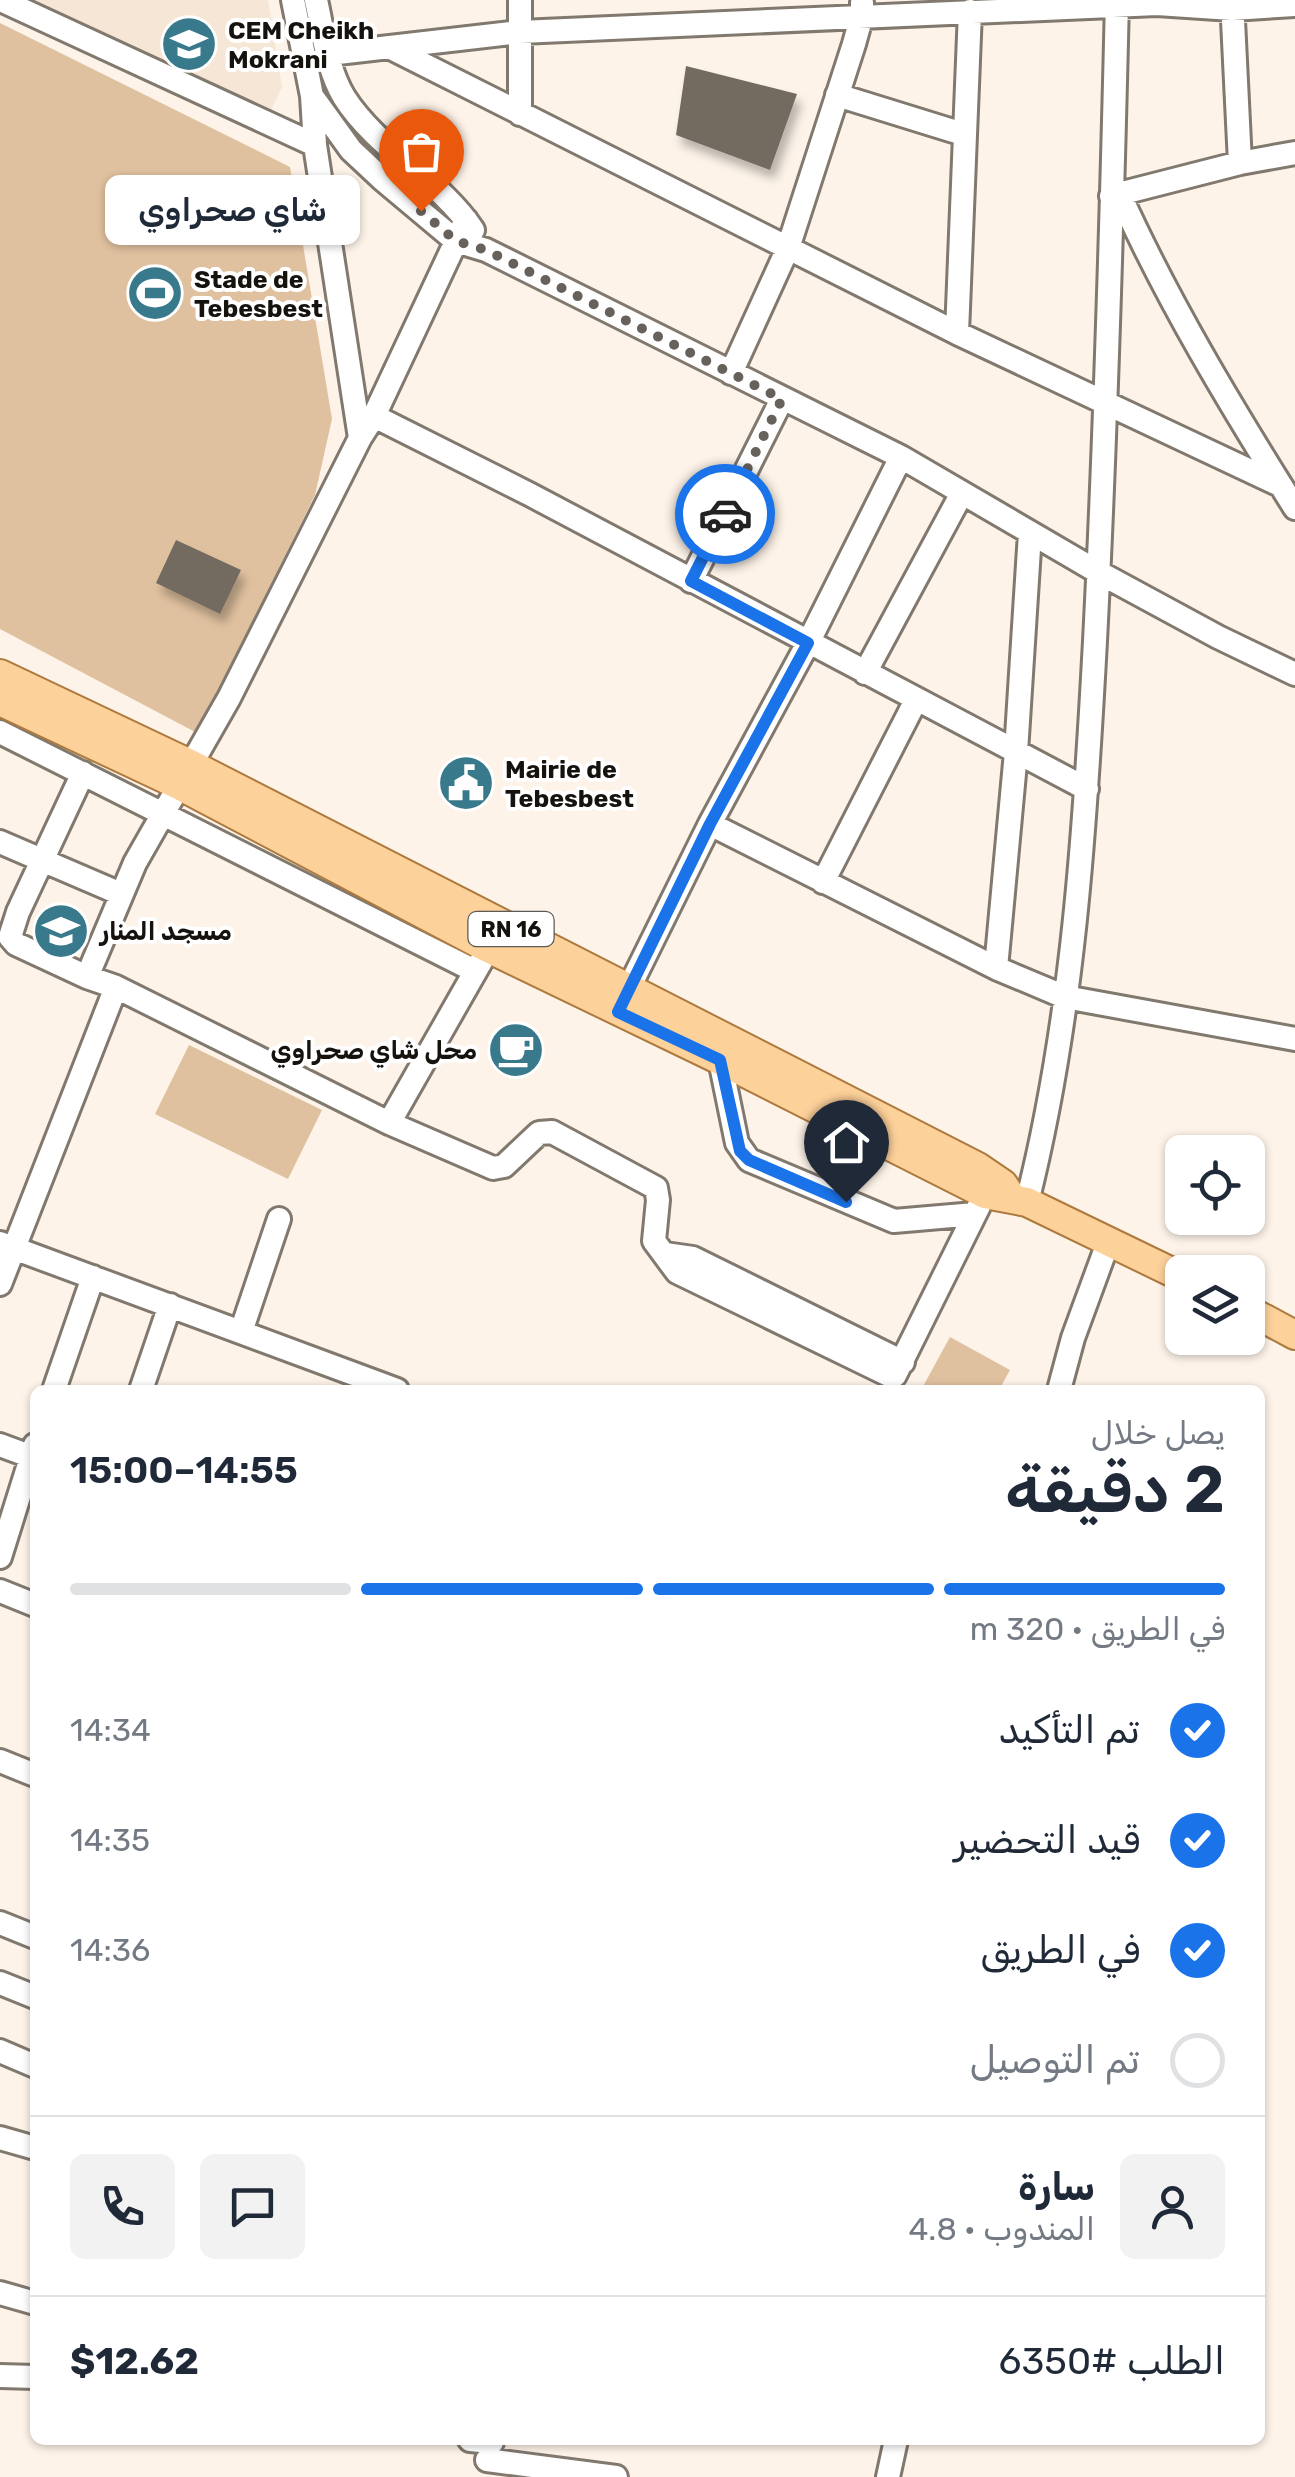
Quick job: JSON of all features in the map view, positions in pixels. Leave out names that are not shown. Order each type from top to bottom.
[{"type":"main road","name":"RN 16","points":[[0,674],[305,837],[488,948],[623,1000],[998,1197]]},
{"type":"main road","name":"RN 16","points":[[0,701],[185,775]]},
{"type":"main road","name":"RN 16","points":[[623,1000],[720,1060],[998,1197],[1109,1240],[1165,1268]]},
{"type":"main road","points":[[1265,1319],[1295,1335]]},
{"type":"street","points":[[1,0],[315,146]]},
{"type":"street","points":[[293,0],[312,96],[315,146],[360,438]]},
{"type":"street","points":[[316,0],[338,85],[359,117],[461,230]]},
{"type":"street","points":[[520,0],[520,114]]},
{"type":"street","points":[[329,54],[520,32],[862,8],[970,11],[1117,3],[1295,5]]},
{"type":"street","points":[[82,773],[40,861],[9,908],[12,942],[116,988],[388,1123],[493,1168],[504,1166],[539,1133],[552,1132],[656,1188],[654,1241],[665,1254],[693,1258],[894,1377],[998,1197],[1041,1141],[1066,998],[1087,790],[1115,194],[1117,3]]},
{"type":"street","points":[[1232,4],[1240,163]]},
{"type":"street","points":[[731,373],[788,248],[862,8]]},
{"type":"street","points":[[956,333],[970,11]]},
{"type":"street","points":[[389,47],[956,333],[1280,485]]},
{"type":"street","points":[[838,95],[963,134]]},
{"type":"street","points":[[312,96],[351,150],[486,250],[901,457],[1098,572],[1295,674]]},
{"type":"street","points":[[1115,194],[1295,153]]},
{"type":"street","points":[[1115,194],[1190,333],[1295,508]]},
{"type":"street","points":[[86,977],[162,812],[374,416],[461,230]]},
{"type":"street","points":[[691,581],[782,399]]},
{"type":"street","points":[[374,416],[1087,790]]},
{"type":"street","points":[[623,1000],[901,457]]},
{"type":"street","points":[[865,673],[962,493]]},
{"type":"street","points":[[996,968],[1016,752],[1030,534]]},
{"type":"street","points":[[824,882],[916,700]]},
{"type":"street","points":[[0,732],[162,812],[488,948],[388,1123]]},
{"type":"street","points":[[710,824],[996,968],[1066,998],[1295,1039]]},
{"type":"street","points":[[0,842],[121,894]]},
{"type":"street","points":[[0,1284],[6,1245],[116,988]]},
{"type":"street","points":[[720,1060],[737,1143],[749,1160],[894,1222],[998,1197]]},
{"type":"street","points":[[241,1332],[279,1219]]},
{"type":"street","points":[[1060,1385],[1109,1240]]},
{"type":"street","points":[[6,1245],[241,1332],[363,1384]]},
{"type":"street","points":[[56,1385],[94,1276]]},
{"type":"street","points":[[143,1385],[170,1305]]},
{"type":"street","points":[[0,1445],[30,1452]]},
{"type":"street","points":[[0,1557],[30,1465]]},
{"type":"street","points":[[0,1591],[30,1603]]},
{"type":"street","points":[[0,1761],[30,1772]]},
{"type":"street","points":[[0,1923],[30,1935]]},
{"type":"street","points":[[0,1984],[30,1995]]},
{"type":"street","points":[[0,2051],[30,2064]]},
{"type":"street","points":[[0,2138],[30,2147]]},
{"type":"street","points":[[0,2293],[30,2302]]},
{"type":"street","points":[[0,2376],[30,2378]]},
{"type":"street","points":[[888,2477],[895,2445]]},
{"type":"street","points":[[485,2452],[616,2477]]},
{"type":"shaded area","name":"CEM Cheikh Mokrani","points":[[13,0],[268,0],[282,87],[269,114]]},
{"type":"shaded area","name":"Stade de Tebesbest","points":[[0,23],[290,167],[332,419],[315,495],[197,733],[0,629]]},
{"type":"shaded area","points":[[189,1045],[322,1110],[288,1179],[155,1114]]},
{"type":"shaded area","points":[[950,1337],[1010,1370],[1002,1385],[924,1385]]},
{"type":"building","points":[[686,66],[797,94],[770,170],[676,135]]},
{"type":"building","points":[[176,540],[241,570],[220,614],[156,583]]},
{"type":"way so far","points":[[421,211],[456,241],[486,250],[782,399],[725,514]]},
{"type":"place","name":"CEM Cheikh Mokrani","points":[[189,44]]},
{"type":"place","name":"شاي صحراوي","points":[[421,211]]},
{"type":"place","name":"Stade de Tebesbest","points":[[155,293]]},
{"type":"place","name":"Mairie de Tebesbest","points":[[466,783]]},
{"type":"place","name":"مسجد المنار","points":[[61,931]]},
{"type":"place","name":"محل شاي صحراوي","points":[[516,1050]]},
{"type":"route","points":[[725,514],[691,581],[808,643],[710,824],[618,1012],[720,1060],[737,1143],[749,1160],[846,1202]]}]
